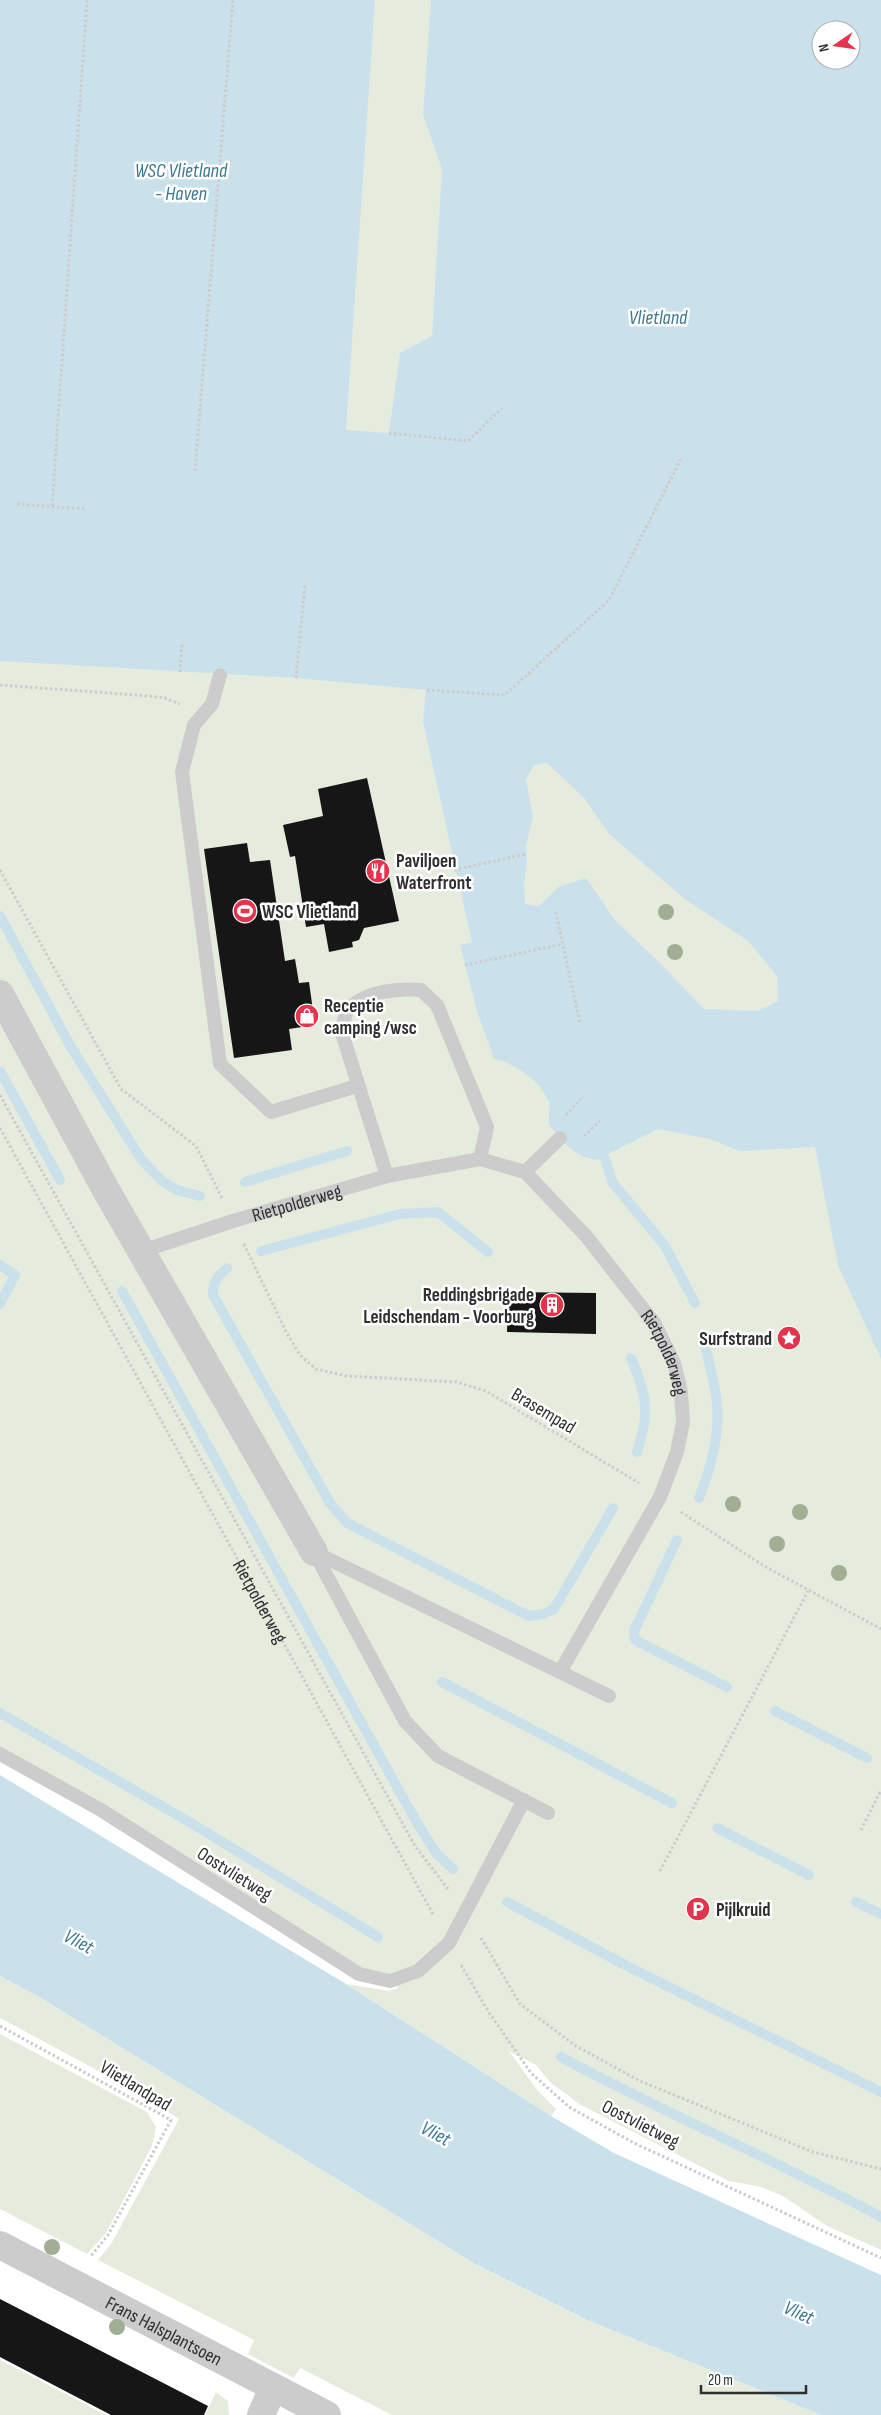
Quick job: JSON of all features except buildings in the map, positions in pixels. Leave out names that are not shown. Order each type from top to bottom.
[{"type":"street","points":[[0,994],[142,1252],[314,1552]]},
{"type":"street","name":"Frans Halsplantsoen","points":[[0,2245],[327,2415]]},
{"type":"street","points":[[261,2415],[273,2388]]},
{"type":"lane","points":[[220,675],[212,704],[194,725],[182,772],[220,1064],[271,1112],[358,1086]]},
{"type":"lane","points":[[387,1176],[342,1033],[346,1012],[361,1000],[400,988],[421,990],[436,1005],[487,1127],[480,1159]]},
{"type":"lane","points":[[525,1172],[560,1138]]},
{"type":"lane","name":"Rietpolderweg","points":[[142,1252],[233,1221],[387,1176],[480,1159],[525,1172],[586,1236],[655,1324],[674,1363],[681,1392],[683,1422],[677,1452],[660,1497],[560,1672]]},
{"type":"lane","points":[[314,1552],[609,1696]]},
{"type":"lane","points":[[314,1552],[405,1721],[438,1756],[548,1813]]},
{"type":"lane","name":"Oostvlietweg","points":[[0,1754],[101,1810],[359,1974],[390,1981],[418,1971],[449,1943],[524,1800]]},
{"type":"path","points":[[52,506],[87,0]]},
{"type":"path","points":[[195,471],[233,0]]},
{"type":"path","points":[[389,433],[468,441],[502,408]]},
{"type":"path","points":[[427,690],[504,695],[609,600],[681,459]]},
{"type":"path","points":[[17,504],[86,509]]},
{"type":"path","points":[[296,678],[305,584]]},
{"type":"path","points":[[180,672],[182,643]]},
{"type":"path","points":[[0,686],[165,698],[180,703],[194,725]]},
{"type":"path","points":[[454,870],[526,854]]},
{"type":"path","name":"Brasempad","points":[[0,870],[121,1089],[196,1146],[286,1332],[300,1355],[316,1369],[347,1376],[456,1382],[486,1391],[660,1497],[714,1534],[808,1591],[881,1629]]},
{"type":"path","points":[[556,912],[580,1024]]},
{"type":"path","points":[[465,965],[563,944]]},
{"type":"path","name":"Rietpolderweg","points":[[0,1128],[449,1943]]},
{"type":"path","points":[[660,1870],[808,1591]]},
{"type":"path","points":[[861,1830],[881,1790]]},
{"type":"path","name":"Oostvlietweg","points":[[449,1943],[488,2011],[532,2073],[568,2107],[634,2143],[881,2258]]},
{"type":"path","name":"Vlietlandpad","points":[[0,2026],[171,2120],[108,2235],[90,2257],[76,2285]]},
{"type":"green space","name":"Vlietland","points":[[0,0],[881,0],[881,2250],[827,2226],[783,2196],[761,2187],[729,2181],[579,2104],[550,2082],[536,2065],[509,2051],[538,2091],[556,2109],[551,2116],[346,1984],[390,1991],[398,1988],[385,1973],[369,1973],[0,1748]]},
{"type":"green space","points":[[0,1976],[39,1997],[477,2265],[587,2320],[821,2415],[392,2415],[300,2368],[294,2378],[248,2354],[254,2340],[98,2260],[111,2244],[179,2119],[134,2090],[0,2018]]},
{"type":"green space","points":[[0,2034],[147,2112],[156,2127],[152,2146],[106,2233],[87,2254],[0,2209]]},
{"type":"green space","points":[[0,2360],[106,2415],[0,2415]]},
{"type":"green space","points":[[216,2392],[228,2401],[229,2415],[205,2415]]},
{"type":"water","name":"Vlietland","points":[[0,0],[375,0],[346,430],[389,433],[400,353],[432,336],[442,169],[423,115],[431,0],[881,0],[881,1359],[838,1265],[815,1147],[740,1151],[710,1139],[658,1129],[608,1154],[605,1159],[597,1160],[577,1153],[561,1139],[549,1124],[549,1103],[539,1086],[518,1068],[494,1059],[477,1011],[460,945],[472,942],[423,722],[426,690],[296,678],[0,661]],"holes":[[[547,763],[585,799],[609,834],[686,900],[748,941],[777,976],[778,1001],[757,1011],[704,1009],[615,920],[586,878],[558,887],[539,906],[525,904],[526,846],[533,817],[526,780],[534,765]]]},
{"type":"water","name":"Vliet","points":[[0,1775],[346,1984],[551,2116],[614,2153],[881,2275],[881,2415],[821,2415],[587,2320],[477,2265],[39,1997],[0,1976]]},
{"type":"waterway","points":[[0,916],[71,1047],[141,1159],[162,1181],[177,1190],[200,1196]]},
{"type":"waterway","points":[[0,1071],[60,1180]]},
{"type":"waterway","points":[[245,1182],[347,1151]]},
{"type":"waterway","points":[[605,1159],[613,1183],[665,1246],[695,1303]]},
{"type":"waterway","points":[[261,1251],[400,1214],[438,1212],[488,1252]]},
{"type":"waterway","points":[[0,1265],[15,1275],[0,1304]]},
{"type":"waterway","points":[[227,1268],[216,1280],[213,1295],[330,1503],[347,1523],[529,1616],[543,1614],[554,1609],[613,1508]]},
{"type":"waterway","points":[[122,1291],[416,1821],[436,1853],[453,1869]]},
{"type":"waterway","points":[[699,1498],[714,1452],[718,1416],[715,1388],[704,1342]]},
{"type":"waterway","points":[[631,1358],[641,1383],[645,1405],[644,1427],[637,1452]]},
{"type":"waterway","points":[[677,1540],[634,1631],[635,1640],[727,1687]]},
{"type":"waterway","points":[[442,1682],[672,1803]]},
{"type":"waterway","points":[[775,1711],[867,1758]]},
{"type":"waterway","points":[[0,1713],[186,1820],[378,1937]]},
{"type":"waterway","points":[[717,1828],[809,1875]]},
{"type":"waterway","points":[[507,1902],[629,1967],[881,2092]]},
{"type":"waterway","points":[[856,1902],[881,1914]]},
{"type":"waterway","points":[[561,2057],[881,2217]]},
{"type":"place","name":"Paviljoen Waterfront","points":[[378,871]]},
{"type":"place","name":"WSC Vlietland","points":[[245,911]]},
{"type":"place","name":"Receptie camping /wsc","points":[[307,1016]]},
{"type":"place","name":"Reddingsbrigade Leidschendam - Voorburg","points":[[552,1305]]},
{"type":"place","name":"Surfstrand","points":[[789,1338]]},
{"type":"place","name":"Pijlkruid","points":[[698,1909]]},
{"type":"water label","name":"WSC Vlietland - Haven","points":[[181,182]]}]
